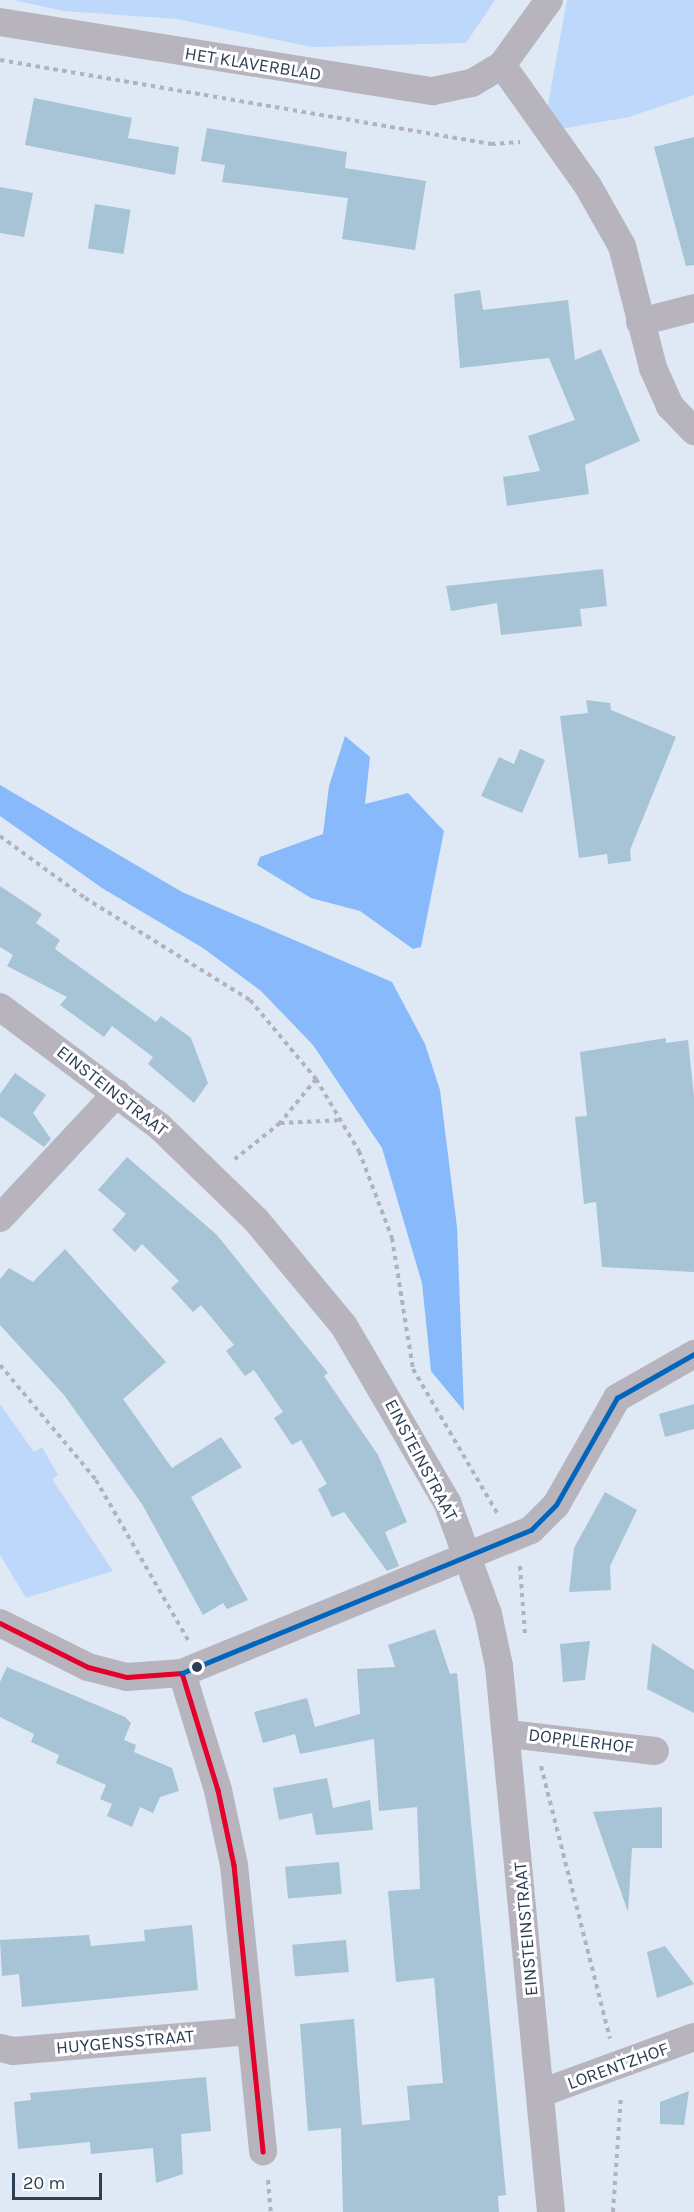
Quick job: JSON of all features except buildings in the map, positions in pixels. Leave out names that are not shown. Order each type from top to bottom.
[{"type":"street","name":"HET KLAVERBLAD","points":[[0,22],[399,89],[433,91],[472,83],[502,65],[549,0]]},
{"type":"street","points":[[502,65],[546,127],[622,246],[640,322],[670,406],[694,431]]},
{"type":"street","points":[[640,322],[694,308]]},
{"type":"street","name":"EINSTEINSTRAAT","points":[[0,1007],[117,1093],[214,1176],[344,1326],[417,1444],[467,1554],[488,1614],[521,1734],[541,2093],[551,2212]]},
{"type":"street","points":[[0,1218],[117,1093]]},
{"type":"street","points":[[0,1623],[88,1667],[127,1677],[182,1673],[467,1554],[512,1538],[549,1515],[617,1398],[694,1354]]},
{"type":"street","points":[[182,1673],[218,1790],[234,1865],[263,2152]]},
{"type":"street","name":"DOPPLERHOF","points":[[521,1734],[655,1751]]},
{"type":"street","name":"HUYGENSSTRAAT","points":[[0,2048],[13,2051],[250,2031]]},
{"type":"street","name":"LORENTZHOF","points":[[541,2093],[618,2067],[694,2037]]},
{"type":"path","points":[[0,60],[504,145],[526,141],[546,127]]},
{"type":"path","points":[[0,836],[85,898],[250,1000],[316,1079],[343,1120],[393,1238],[413,1369],[512,1538],[519,1558],[525,1647]]},
{"type":"path","points":[[214,1176],[280,1123],[316,1079]]},
{"type":"path","points":[[280,1123],[343,1120]]},
{"type":"path","points":[[0,1365],[96,1480],[148,1562],[194,1651],[182,1673]]},
{"type":"path","points":[[521,1734],[618,2067],[622,2127],[613,2212]]},
{"type":"shaded area","points":[[13,0],[495,0],[466,43],[312,47],[177,19],[64,11]]},
{"type":"shaded area","points":[[567,0],[694,0],[694,95],[629,117],[543,132]]},
{"type":"shaded area","points":[[0,1404],[34,1452],[42,1447],[58,1475],[52,1479],[113,1571],[26,1598],[0,1555]]},
{"type":"water","points":[[345,736],[370,757],[365,804],[408,793],[444,831],[421,947],[413,949],[360,911],[311,898],[257,865],[260,857],[323,834],[329,786]]},
{"type":"water","points":[[0,785],[182,892],[392,982],[425,1044],[440,1090],[457,1227],[464,1411],[431,1371],[422,1283],[382,1148],[313,1045],[261,991],[203,948],[102,888],[0,816]]},
{"type":"transit line","points":[[182,1673],[531,1530],[556,1505],[617,1398],[694,1354]]},
{"type":"transit line","points":[[0,1623],[88,1667],[127,1677],[182,1673],[218,1790],[234,1865],[263,2152]]}]
